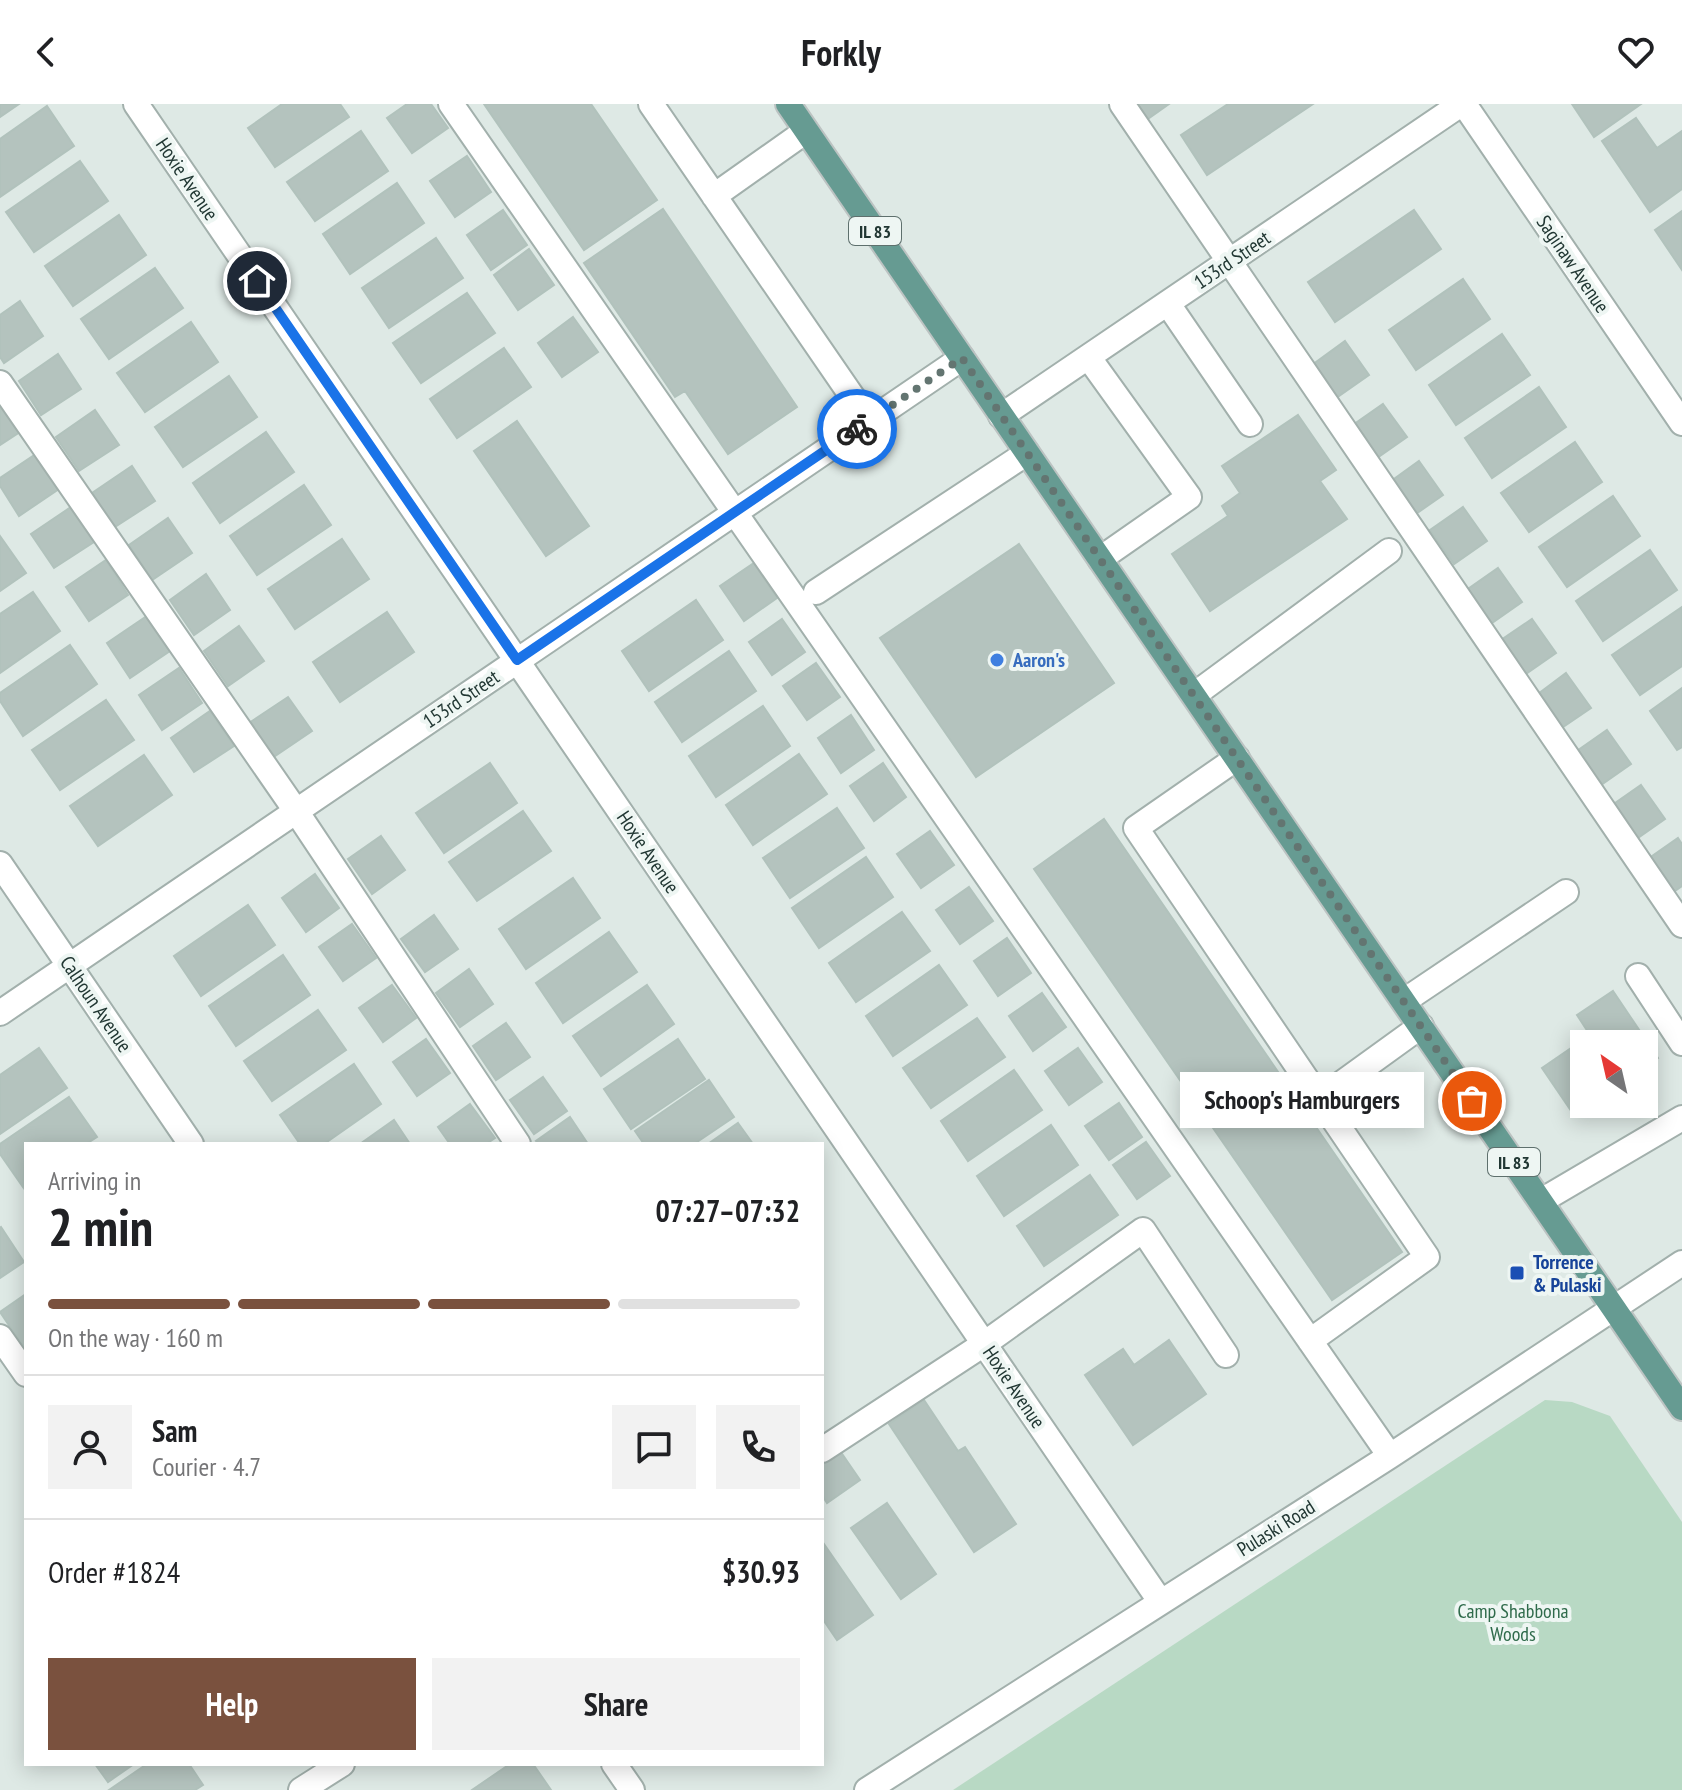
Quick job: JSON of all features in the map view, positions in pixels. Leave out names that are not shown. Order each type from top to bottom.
[{"type":"main road","name":"IL 83","points":[[788,104],[1682,1408]]},
{"type":"street","name":"Hoxie Avenue","points":[[136,104],[1160,1601]]},
{"type":"street","points":[[451,104],[1390,1456]]},
{"type":"street","points":[[651,104],[869,421]]},
{"type":"street","points":[[1122,104],[1682,925]]},
{"type":"street","name":"153rd Street","points":[[1001,416],[1463,104]]},
{"type":"street","name":"Saginaw Avenue","points":[[1463,104],[1682,423]]},
{"type":"street","points":[[714,196],[806,131]]},
{"type":"street","points":[[1168,304],[1250,424]]},
{"type":"street","name":"153rd Street","points":[[0,1013],[962,358]]},
{"type":"street","points":[[1089,358],[1189,497],[1100,559]]},
{"type":"street","points":[[0,383],[296,811],[517,1142]]},
{"type":"street","points":[[816,592],[1027,453]]},
{"type":"street","points":[[1194,695],[1389,551]]},
{"type":"street","points":[[1237,758],[1136,828],[1427,1257],[1310,1341]]},
{"type":"street","name":"Calhoun Avenue","points":[[0,864],[190,1142]]},
{"type":"street","points":[[1404,1001],[1566,892]]},
{"type":"street","points":[[1638,976],[1682,1043]]},
{"type":"street","points":[[1320,1099],[1421,1026]]},
{"type":"street","points":[[1541,1201],[1682,1118]]},
{"type":"street","points":[[824,1449],[984,1344],[1143,1230],[1226,1355]]},
{"type":"street","name":"Pulaski Road","points":[[867,1790],[1390,1456],[1682,1263]]},
{"type":"street","points":[[0,1337],[24,1371]]},
{"type":"street","points":[[302,1779],[337,1766]]},
{"type":"street","points":[[615,1766],[632,1790]]},
{"type":"green space","name":"Camp Shabbona Woods","points":[[1545,1400],[1572,1402],[1610,1416],[1682,1522],[1682,1790],[953,1790]]},
{"type":"building","points":[[0,104],[19,104],[0,117]]},
{"type":"building","points":[[282,104],[340,104],[349,117],[275,167],[248,128]]},
{"type":"building","points":[[407,104],[431,104],[448,128],[412,153],[387,118]]},
{"type":"building","points":[[484,104],[591,104],[657,200],[584,250]]},
{"type":"building","points":[[1129,104],[1169,104],[1142,123]]},
{"type":"building","points":[[1228,104],[1313,104],[1207,175],[1181,135]]},
{"type":"building","points":[[1572,104],[1641,104],[1594,137]]},
{"type":"building","points":[[47,106],[74,146],[0,197],[0,139]]},
{"type":"building","points":[[1636,118],[1657,148],[1682,131],[1682,189],[1650,212],[1602,141]]},
{"type":"building","points":[[361,131],[388,171],[315,221],[287,182]]},
{"type":"building","points":[[467,156],[491,192],[455,217],[430,181]]},
{"type":"building","points":[[80,161],[108,201],[34,252],[6,212]]},
{"type":"building","points":[[397,183],[424,223],[350,274],[323,234]]},
{"type":"building","points":[[663,209],[797,407],[728,454],[685,391],[675,397],[584,263]]},
{"type":"building","points":[[503,210],[527,245],[491,270],[467,235]]},
{"type":"building","points":[[1414,210],[1441,249],[1335,322],[1308,282]]},
{"type":"building","points":[[1682,211],[1682,270],[1655,230]]},
{"type":"building","points":[[119,215],[146,255],[73,306],[45,266]]},
{"type":"building","points":[[436,238],[463,278],[389,328],[362,288]]},
{"type":"building","points":[[529,249],[554,285],[518,310],[494,275]]},
{"type":"building","points":[[155,268],[183,308],[109,359],[81,319]]},
{"type":"building","points":[[1463,279],[1490,319],[1416,370],[1389,330]]},
{"type":"building","points":[[467,293],[495,333],[421,383],[393,343]]},
{"type":"building","points":[[20,301],[43,336],[4,363],[0,357],[0,315]]},
{"type":"building","points":[[573,317],[598,352],[562,377],[538,343]]},
{"type":"building","points":[[191,322],[218,362],[145,412],[117,373]]},
{"type":"building","points":[[1502,334],[1530,375],[1456,425],[1429,385]]},
{"type":"building","points":[[1345,341],[1369,375],[1336,398],[1312,365]]},
{"type":"building","points":[[504,348],[531,387],[457,438],[430,399]]},
{"type":"building","points":[[58,354],[81,389],[41,415],[19,381]]},
{"type":"building","points":[[229,376],[257,417],[183,467],[155,427]]},
{"type":"building","points":[[1539,387],[1566,427],[1492,478],[1465,438]]},
{"type":"building","points":[[0,402],[20,432],[0,445]]},
{"type":"building","points":[[1383,404],[1407,437],[1374,460],[1350,427]]},
{"type":"building","points":[[95,410],[119,445],[79,471],[56,437]]},
{"type":"building","points":[[1298,415],[1336,470],[1320,481],[1347,519],[1210,611],[1172,554],[1228,516],[1222,506],[1240,493],[1222,466]]},
{"type":"building","points":[[517,421],[589,526],[546,556],[474,451]]},
{"type":"building","points":[[266,432],[294,472],[220,523],[193,483]]},
{"type":"building","points":[[1575,442],[1602,482],[1529,532],[1501,493]]},
{"type":"building","points":[[36,454],[59,489],[19,516],[0,486],[0,478]]},
{"type":"building","points":[[1419,461],[1443,495],[1410,518],[1387,484]]},
{"type":"building","points":[[132,466],[155,501],[115,527],[92,493]]},
{"type":"building","points":[[304,485],[331,525],[257,575],[230,536]]},
{"type":"building","points":[[1613,496],[1640,536],[1567,587],[1539,547]]},
{"type":"building","points":[[71,507],[94,542],[54,568],[31,534]]},
{"type":"building","points":[[1463,507],[1487,541],[1454,564],[1430,530]]},
{"type":"building","points":[[168,518],[192,553],[152,580],[129,545]]},
{"type":"building","points":[[0,536],[26,573],[0,591]]},
{"type":"building","points":[[342,539],[369,579],[295,629],[268,589]]},
{"type":"building","name":"Aaron's","points":[[1019,544],[1114,683],[976,777],[880,638]]},
{"type":"building","points":[[1650,550],[1677,590],[1603,641],[1576,601]]},
{"type":"building","points":[[106,560],[128,595],[89,621],[66,587]]},
{"type":"building","points":[[754,563],[777,598],[744,621],[720,586]]},
{"type":"building","points":[[1498,568],[1522,602],[1489,625],[1465,591]]},
{"type":"building","points":[[206,574],[230,610],[194,635],[170,600]]},
{"type":"building","points":[[33,592],[60,631],[0,673],[0,614]]},
{"type":"building","points":[[696,600],[723,640],[649,691],[622,651]]},
{"type":"building","points":[[1682,607],[1682,666],[1640,695],[1612,655]]},
{"type":"building","points":[[387,612],[414,652],[340,702],[313,662]]},
{"type":"building","points":[[147,616],[170,651],[130,678],[107,643]]},
{"type":"building","points":[[782,619],[805,652],[772,675],[749,642]]},
{"type":"building","points":[[1532,619],[1556,653],[1523,676],[1498,642]]},
{"type":"building","points":[[239,626],[264,661],[228,686],[204,651]]},
{"type":"building","points":[[70,645],[97,684],[23,736],[0,701],[0,693]]},
{"type":"building","points":[[729,651],[756,691],[682,742],[655,702]]},
{"type":"building","points":[[816,663],[840,697],[807,720],[783,686]]},
{"type":"building","points":[[179,668],[202,703],[162,730],[139,695]]},
{"type":"building","points":[[1566,673],[1591,708],[1557,731],[1534,697]]},
{"type":"building","points":[[1682,688],[1682,747],[1677,750],[1650,711]]},
{"type":"building","points":[[288,697],[312,731],[272,758],[249,723]]},
{"type":"building","points":[[106,700],[134,740],[60,790],[32,750]]},
{"type":"building","points":[[763,706],[790,746],[716,797],[689,756]]},
{"type":"building","points":[[210,711],[234,746],[194,772],[171,738]]},
{"type":"building","points":[[851,715],[874,750],[841,773],[818,738]]},
{"type":"building","points":[[1607,730],[1631,764],[1598,787],[1574,753]]},
{"type":"building","points":[[799,754],[827,794],[753,845],[726,805]]},
{"type":"building","points":[[144,755],[172,795],[98,846],[70,806]]},
{"type":"building","points":[[490,763],[517,803],[444,853],[416,813]]},
{"type":"building","points":[[883,763],[906,797],[874,821],[850,786]]},
{"type":"building","points":[[1641,785],[1665,819],[1632,842],[1608,808]]},
{"type":"building","points":[[837,808],[864,848],[790,898],[763,858]]},
{"type":"building","points":[[523,811],[551,851],[477,901],[449,862]]},
{"type":"building","points":[[1104,819],[1402,1252],[1332,1300],[1034,869]]},
{"type":"building","points":[[930,831],[954,865],[921,888],[897,854]]},
{"type":"building","points":[[381,836],[405,870],[372,894],[348,859]]},
{"type":"building","points":[[1678,838],[1682,844],[1682,886],[1669,895],[1645,861]]},
{"type":"building","points":[[866,857],[893,897],[819,948],[792,908]]},
{"type":"building","points":[[315,874],[339,908],[306,932],[282,898]]},
{"type":"building","points":[[573,878],[600,918],[526,969],[499,929]]},
{"type":"building","points":[[969,887],[993,921],[960,944],[936,910]]},
{"type":"building","points":[[248,905],[275,945],[201,996],[174,956]]},
{"type":"building","points":[[902,912],[930,951],[856,1002],[829,963]]},
{"type":"building","points":[[434,915],[458,949],[425,972],[401,939]]},
{"type":"building","points":[[352,924],[376,958],[343,981],[319,947]]},
{"type":"building","points":[[609,932],[637,972],[563,1023],[536,983]]},
{"type":"building","points":[[1007,938],[1031,973],[998,996],[974,961]]},
{"type":"building","points":[[283,955],[310,995],[236,1046],[209,1006]]},
{"type":"building","points":[[939,965],[967,1005],[893,1056],[866,1016]]},
{"type":"building","points":[[469,969],[493,1004],[460,1027],[436,993]]},
{"type":"building","points":[[392,985],[416,1018],[383,1042],[359,1008]]},
{"type":"building","points":[[647,985],[674,1024],[601,1076],[573,1036]]},
{"type":"building","points":[[1613,991],[1639,1030],[1587,1030],[1577,1015]]},
{"type":"building","points":[[1042,993],[1066,1027],[1033,1051],[1009,1016]]},
{"type":"building","points":[[318,1010],[346,1050],[272,1101],[244,1061]]},
{"type":"building","points":[[977,1018],[1005,1057],[931,1108],[903,1068]]},
{"type":"building","points":[[506,1023],[530,1057],[496,1080],[473,1046]]},
{"type":"building","points":[[426,1039],[450,1073],[417,1096],[393,1062]]},
{"type":"building","points":[[678,1039],[705,1079],[631,1129],[604,1089]]},
{"type":"building","points":[[39,1048],[67,1088],[0,1134],[0,1075]]},
{"type":"building","points":[[1078,1048],[1102,1082],[1069,1105],[1045,1071]]},
{"type":"building","points":[[1570,1049],[1570,1109],[1542,1068]]},
{"type":"building","points":[[354,1064],[381,1104],[327,1142],[299,1142],[280,1115]]},
{"type":"building","points":[[1014,1070],[1042,1110],[968,1161],[941,1121]]},
{"type":"building","points":[[543,1077],[567,1111],[534,1134],[510,1100]]},
{"type":"building","points":[[709,1080],[734,1117],[697,1142],[643,1142],[635,1131]]},
{"type":"building","points":[[69,1097],[97,1137],[89,1142],[24,1142],[23,1187],[0,1154],[0,1144]]},
{"type":"building","points":[[1119,1103],[1142,1137],[1109,1160],[1085,1126]]},
{"type":"building","points":[[470,1104],[495,1138],[489,1142],[449,1142],[438,1127]]},
{"type":"building","points":[[570,1117],[587,1142],[537,1142]]},
{"type":"building","points":[[394,1120],[409,1142],[363,1142]]},
{"type":"building","points":[[738,1123],[752,1142],[711,1142]]},
{"type":"building","points":[[1051,1125],[1078,1165],[1004,1216],[977,1176]]},
{"type":"building","points":[[1146,1142],[1170,1176],[1137,1199],[1113,1165]]},
{"type":"building","points":[[1090,1175],[1118,1215],[1044,1266],[1017,1226]]},
{"type":"building","points":[[0,1228],[24,1262],[0,1278]]},
{"type":"building","points":[[24,1295],[24,1345],[23,1346],[0,1312]]},
{"type":"building","points":[[1169,1340],[1206,1394],[1133,1445],[1085,1375],[1123,1349],[1134,1365]]},
{"type":"building","points":[[924,1400],[958,1451],[965,1447],[1016,1524],[974,1552],[889,1424]]},
{"type":"building","points":[[836,1445],[860,1480],[827,1503],[824,1498],[824,1454]]},
{"type":"building","points":[[887,1503],[936,1574],[901,1599],[851,1528]]},
{"type":"building","points":[[824,1544],[873,1615],[837,1640],[824,1621]]},
{"type":"building","points":[[96,1766],[131,1766],[108,1782]]},
{"type":"building","points":[[144,1766],[190,1766],[203,1785],[195,1790],[109,1790]]},
{"type":"building","points":[[507,1766],[534,1766],[551,1790],[472,1790]]},
{"type":"way so far","points":[[857,429],[962,358],[1472,1101]]},
{"type":"place","name":"Aaron's","points":[[997,660]]},
{"type":"place","name":"Schoop's Hamburgers","points":[[1472,1101]]},
{"type":"place","name":"Torrence & Pulaski","points":[[1517,1273]]},
{"type":"route","points":[[257,281],[517,660],[857,429]]}]
